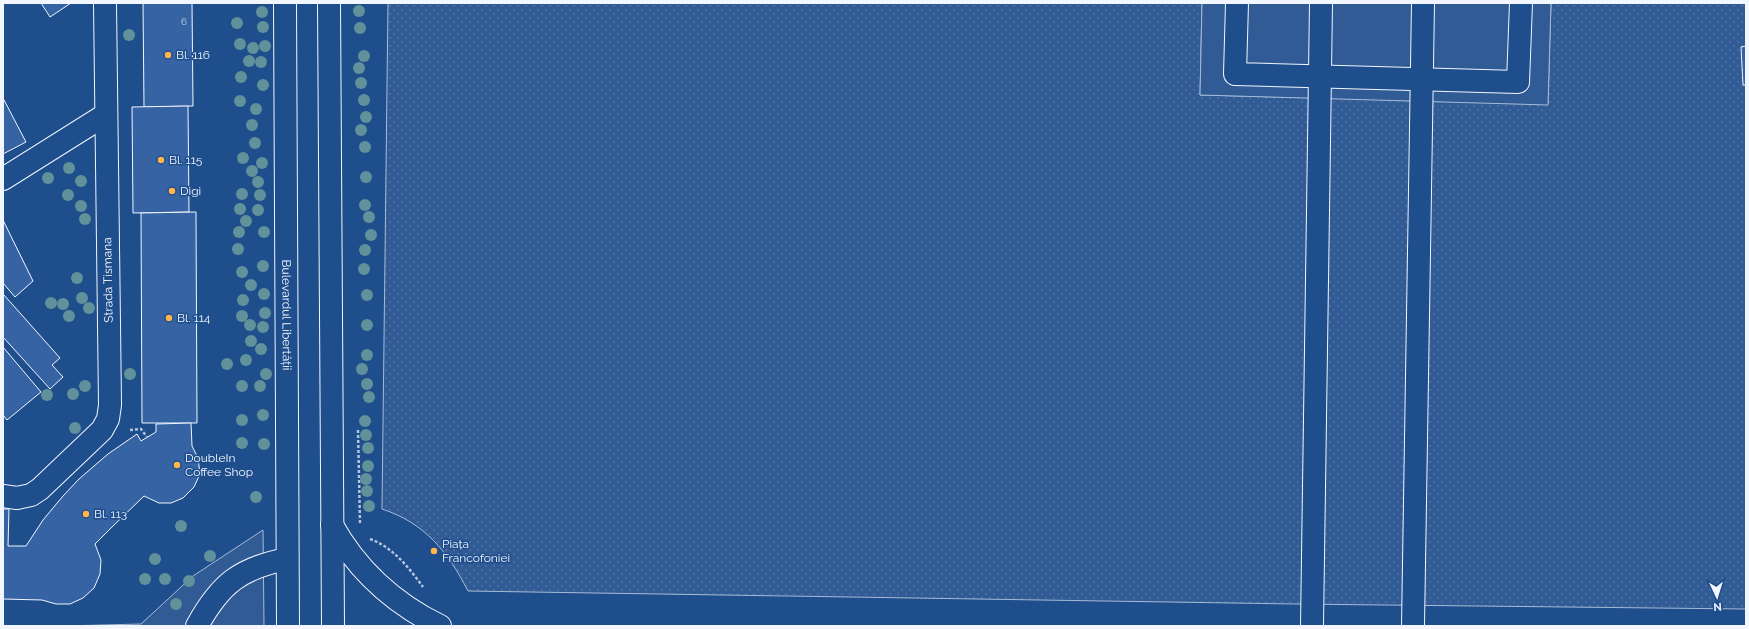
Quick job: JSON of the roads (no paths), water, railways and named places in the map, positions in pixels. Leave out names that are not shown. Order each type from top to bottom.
[{"type":"main road","name":"Strada Tismana","points":[[3,496],[9,498],[25,497],[40,489],[102,430],[108,419],[110,404],[105,115],[105,3]]},
{"type":"main road","name":"Bulevardul Libertății","points":[[285,3],[288,626]]},
{"type":"main road","points":[[329,3],[333,626]]},
{"type":"main road","points":[[1237,3],[1235,74],[1518,82],[1521,3]]},
{"type":"main road","points":[[1312,626],[1321,3]]},
{"type":"main road","points":[[1413,626],[1423,3]]},
{"type":"main road","points":[[3,180],[105,115]]},
{"type":"main road","points":[[332,525],[353,557],[381,588],[403,606],[440,626]]},
{"type":"main road","points":[[197,626],[210,603],[231,581],[246,571],[266,563],[287,559]]},
{"type":"place","name":"Bl. 116","points":[[168,55]]},
{"type":"place","name":"Bl. 115","points":[[161,160]]},
{"type":"place","name":"Digi","points":[[172,191]]},
{"type":"place","name":"Bl. 114","points":[[169,318]]},
{"type":"place","name":"DoubleIn Coffee Shop","points":[[177,465]]},
{"type":"place","name":"Bl. 113","points":[[86,514]]},
{"type":"place","name":"Piața Francofoniei","points":[[434,551]]}]
